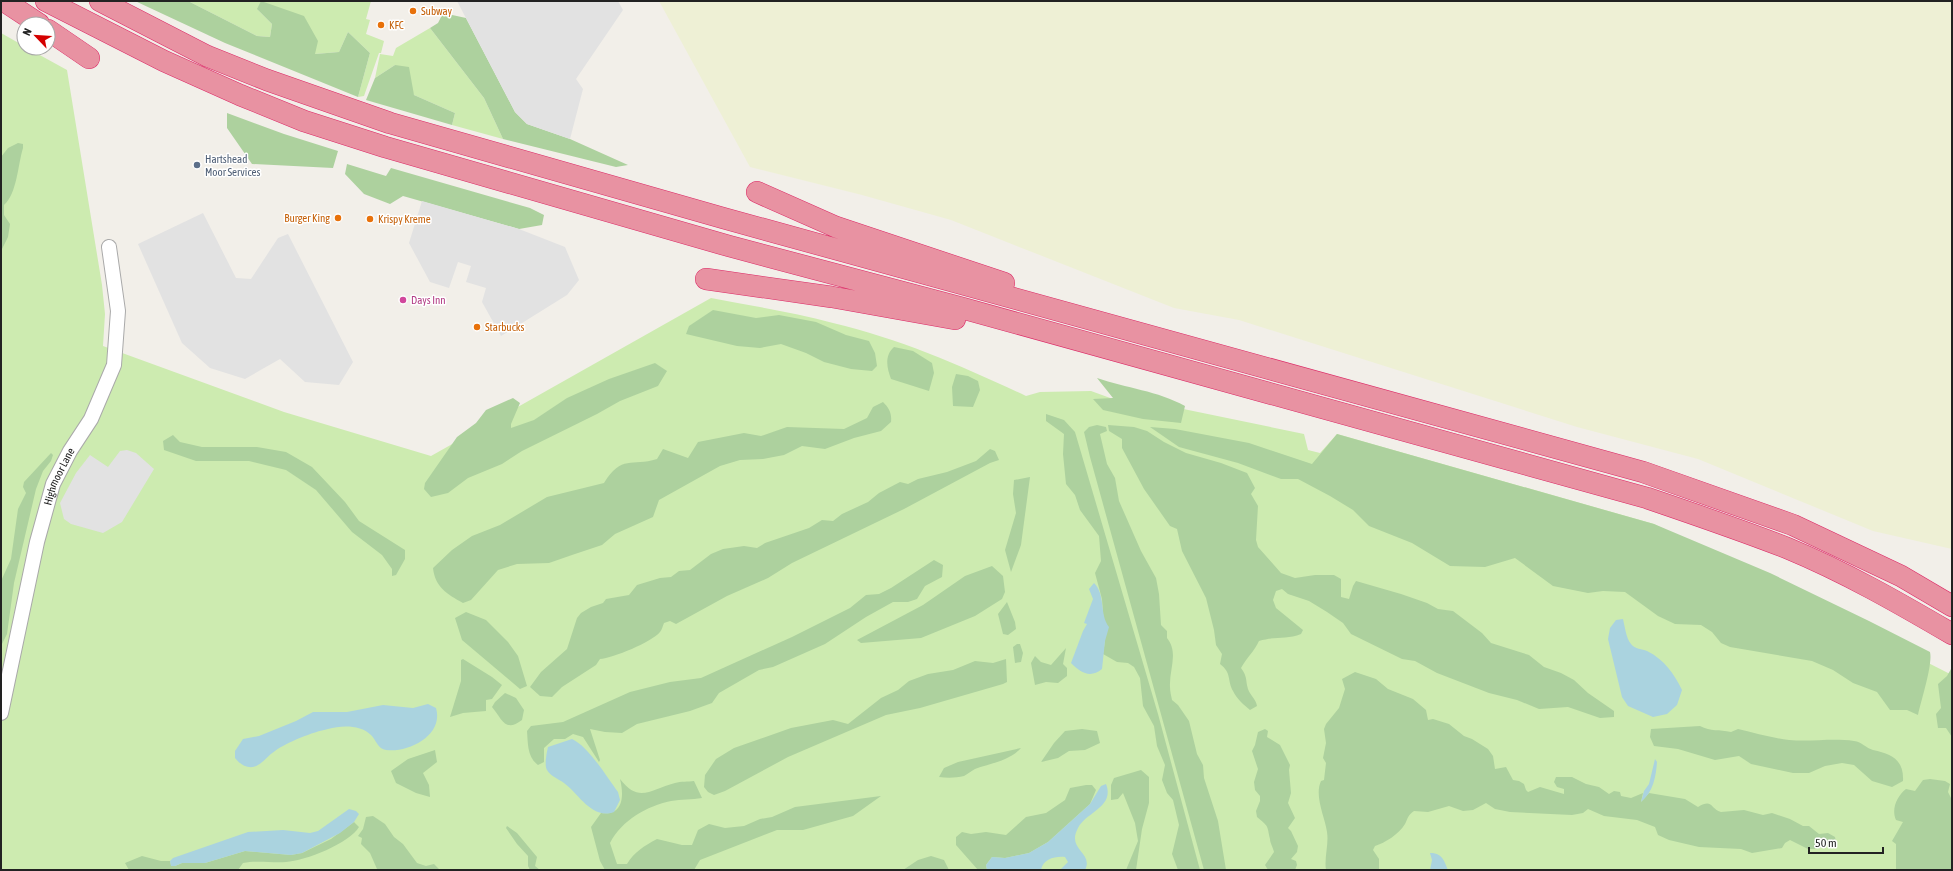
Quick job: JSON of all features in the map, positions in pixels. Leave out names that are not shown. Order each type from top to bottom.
[{"type":"highway","points":[[4,1],[27,16]]},
{"type":"highway","points":[[46,1],[164,62],[240,95],[326,128],[385,147],[729,246],[1083,342],[1647,498],[1685,510],[1788,549],[1838,572],[1903,605],[1952,634]]},
{"type":"highway","points":[[100,1],[207,56],[267,80],[390,123],[723,218],[1643,472],[1793,525],[1901,576],[1952,606]]},
{"type":"highway","points":[[56,35],[89,58]]},
{"type":"highway","points":[[757,192],[836,227],[986,276],[1101,322]]},
{"type":"highway","points":[[706,279],[832,297],[1083,342]]},
{"type":"street","name":"Highmoor Lane","points":[[1,713],[37,542],[51,490],[70,451],[91,419],[114,365],[118,311],[109,247]]},
{"type":"green space","points":[[135,1],[188,1],[257,36],[270,37],[272,24],[257,9],[261,1],[304,16],[318,41],[315,54],[339,52],[348,32],[370,53],[358,97],[225,43]]},
{"type":"green space","points":[[188,1],[371,1],[366,19],[370,20],[366,34],[384,41],[381,53],[379,53],[364,96],[358,97],[370,53],[348,32],[339,52],[315,54],[257,9],[272,24],[270,37],[257,36]]},
{"type":"green space","points":[[659,1],[1952,1],[1952,549],[1873,531],[1698,459],[1577,427],[1239,320],[1174,308],[951,220],[862,195],[750,167]]},
{"type":"green space","points":[[443,13],[466,18],[515,112],[527,124],[570,139],[628,165],[616,167],[503,139],[484,98],[430,28],[438,23]]},
{"type":"green space","points":[[430,28],[484,98],[503,139],[452,125],[455,113],[414,95],[395,65],[375,78],[380,54],[393,56],[396,48]]},
{"type":"green space","points":[[1,33],[16,41],[16,56],[42,56],[67,70],[102,285],[105,314],[103,346],[284,412],[431,456],[711,298],[803,316],[883,337],[956,364],[1026,396],[1040,392],[1091,391],[1113,399],[1164,405],[1304,434],[1308,450],[1320,453],[1337,434],[1654,524],[1952,675],[1952,870],[1,870]]},
{"type":"green space","points":[[395,65],[409,67],[414,95],[455,113],[452,125],[366,100],[375,78]]},
{"type":"green space","points":[[227,113],[284,134],[338,151],[333,168],[252,164],[227,128]]},
{"type":"green space","points":[[18,143],[23,144],[23,148],[12,194],[4,205],[4,215],[10,224],[8,237],[1,251],[1,157],[8,148]]},
{"type":"green space","points":[[347,164],[386,176],[391,168],[530,208],[544,215],[542,225],[519,229],[403,196],[390,204],[364,194],[345,174]]},
{"type":"green space","points":[[713,310],[756,318],[779,315],[816,322],[846,335],[869,341],[875,353],[877,366],[872,371],[851,369],[824,362],[806,353],[781,344],[760,348],[737,346],[686,334],[689,326]]},
{"type":"green space","points":[[894,347],[913,351],[932,363],[934,373],[929,391],[891,379],[887,362],[889,354]]},
{"type":"green space","points":[[655,363],[667,371],[658,386],[620,401],[522,451],[502,464],[468,478],[448,493],[431,497],[424,489],[425,483],[457,437],[476,423],[486,410],[513,398],[520,403],[511,424],[511,428],[534,420],[567,398],[609,379]]},
{"type":"green space","points":[[956,374],[968,376],[978,381],[980,390],[973,407],[953,406],[952,387]]},
{"type":"green space","points":[[1097,378],[1153,393],[1185,406],[1181,423],[1143,419],[1103,410],[1093,399],[1113,398]]},
{"type":"green space","points":[[883,402],[890,411],[891,422],[881,431],[854,438],[825,449],[802,446],[784,455],[763,459],[740,460],[720,466],[659,500],[653,517],[615,534],[602,545],[549,563],[517,564],[498,570],[471,600],[463,603],[447,593],[439,585],[434,575],[433,568],[452,550],[472,536],[500,525],[547,497],[604,483],[616,468],[622,465],[657,459],[663,449],[688,458],[698,442],[744,433],[761,436],[787,427],[844,429],[867,418],[873,407]]},
{"type":"green space","points":[[1046,414],[1064,420],[1075,432],[1158,714],[1200,870],[1178,870],[1172,854],[1179,825],[1173,800],[1167,793],[1162,780],[1165,765],[1157,746],[1154,726],[1143,706],[1140,678],[1134,667],[1128,663],[1117,662],[1103,654],[1105,641],[1102,599],[1095,573],[1101,561],[1099,536],[1080,510],[1075,495],[1066,484],[1063,454],[1064,434],[1046,421]]},
{"type":"green space","points":[[1097,425],[1106,427],[1107,431],[1100,434],[1107,464],[1115,478],[1119,501],[1141,551],[1156,578],[1159,594],[1161,625],[1167,631],[1167,638],[1171,644],[1173,655],[1170,692],[1172,700],[1178,705],[1189,721],[1197,754],[1203,765],[1204,778],[1218,821],[1226,870],[1204,870],[1090,457],[1084,432],[1089,427]]},
{"type":"green space","points":[[1108,425],[1134,427],[1147,431],[1164,442],[1186,453],[1221,463],[1247,473],[1255,488],[1251,494],[1258,506],[1256,540],[1258,547],[1281,573],[1295,578],[1315,575],[1334,575],[1341,579],[1341,597],[1349,599],[1356,581],[1401,594],[1427,603],[1438,609],[1453,611],[1482,633],[1491,643],[1529,655],[1544,667],[1561,673],[1574,680],[1588,693],[1614,711],[1614,717],[1600,718],[1568,707],[1539,709],[1517,700],[1489,693],[1437,673],[1415,661],[1402,659],[1351,634],[1343,623],[1327,612],[1309,601],[1288,594],[1282,589],[1276,591],[1273,600],[1276,608],[1303,630],[1301,634],[1296,636],[1259,641],[1243,664],[1241,668],[1246,676],[1248,689],[1257,706],[1250,710],[1235,694],[1231,687],[1226,670],[1220,664],[1222,654],[1216,645],[1206,598],[1182,551],[1177,529],[1170,526],[1144,489],[1122,448],[1122,439],[1109,431]]},
{"type":"green space","points":[[1150,427],[1175,429],[1249,443],[1312,464],[1337,434],[1654,524],[1770,573],[1930,652],[1930,665],[1918,715],[1907,710],[1890,710],[1877,692],[1853,683],[1833,670],[1812,661],[1730,647],[1721,643],[1712,632],[1701,625],[1675,624],[1658,616],[1625,592],[1603,591],[1588,593],[1553,586],[1515,558],[1485,567],[1450,566],[1412,543],[1369,526],[1353,510],[1298,479],[1281,479],[1238,463],[1179,447]]},
{"type":"green space","points":[[173,435],[180,442],[202,447],[257,447],[286,452],[312,467],[345,502],[359,521],[405,550],[405,559],[396,575],[392,576],[392,569],[382,555],[352,532],[316,490],[286,470],[249,461],[196,461],[164,450],[163,441]]},
{"type":"green space","points":[[990,449],[995,451],[999,460],[990,463],[904,509],[792,563],[768,578],[727,596],[676,624],[670,621],[664,623],[661,631],[656,636],[632,649],[614,656],[600,659],[596,665],[562,687],[552,697],[540,696],[530,687],[541,672],[567,649],[577,618],[581,613],[591,607],[603,603],[606,599],[629,595],[637,585],[660,578],[671,577],[679,571],[690,570],[711,554],[723,549],[744,546],[757,548],[765,543],[809,528],[822,520],[833,521],[842,514],[868,502],[879,493],[900,482],[908,484],[918,479],[947,472],[976,461]]},
{"type":"green space","points":[[51,453],[53,455],[51,461],[43,471],[36,489],[14,583],[7,634],[1,646],[1,581],[11,559],[18,509],[26,493],[23,487],[24,482]]},
{"type":"green space","points":[[1030,477],[1021,545],[1011,572],[1005,550],[1016,513],[1013,494],[1014,480]]},
{"type":"green space","points":[[934,560],[943,565],[942,577],[925,586],[917,599],[908,602],[893,602],[866,617],[825,644],[773,667],[759,670],[719,693],[712,703],[690,711],[637,724],[622,733],[590,729],[600,760],[599,762],[583,737],[573,734],[565,739],[554,739],[544,748],[544,762],[538,765],[534,762],[530,754],[527,731],[531,726],[563,722],[630,692],[670,682],[701,678],[792,637],[850,608],[866,595],[879,594],[891,588]]},
{"type":"green space","points":[[992,566],[1003,576],[1005,592],[1002,599],[975,616],[921,638],[861,643],[857,640],[923,605],[965,576]]},
{"type":"green space","points":[[1007,602],[1015,622],[1016,629],[1008,635],[1003,634],[998,614]]},
{"type":"green space","points":[[466,612],[486,620],[508,642],[518,656],[527,686],[520,689],[462,640],[455,618]]},
{"type":"green space","points":[[1020,644],[1023,653],[1021,662],[1015,663],[1013,647]]},
{"type":"green space","points":[[1066,648],[1063,664],[1067,668],[1067,676],[1058,683],[1046,682],[1035,685],[1031,663],[1035,656],[1041,662],[1051,665]]},
{"type":"green space","points":[[463,659],[502,685],[492,699],[486,700],[486,711],[463,713],[450,717],[461,681],[461,660]]},
{"type":"green space","points":[[1006,659],[1007,682],[1003,684],[920,708],[886,715],[788,757],[725,791],[714,795],[708,792],[704,787],[705,775],[716,759],[734,748],[791,728],[833,720],[848,724],[881,698],[898,690],[909,681],[928,674],[953,670],[975,661],[993,663]]},
{"type":"green space","points":[[1951,669],[1952,737],[1946,728],[1938,728],[1936,714],[1941,708],[1938,684],[1947,676]]},
{"type":"green space","points":[[1355,672],[1376,679],[1388,689],[1413,699],[1426,710],[1428,720],[1433,719],[1449,724],[1464,736],[1488,749],[1493,756],[1495,769],[1506,767],[1513,780],[1524,784],[1528,792],[1540,787],[1564,794],[1564,789],[1557,787],[1554,782],[1556,777],[1572,777],[1586,784],[1599,787],[1609,794],[1614,791],[1620,792],[1621,796],[1631,798],[1643,793],[1641,802],[1649,793],[1685,799],[1698,807],[1709,804],[1717,811],[1721,812],[1744,810],[1763,815],[1772,813],[1790,819],[1803,826],[1809,826],[1819,834],[1828,833],[1835,837],[1836,842],[1820,844],[1815,849],[1808,849],[1790,840],[1785,843],[1782,848],[1752,853],[1741,849],[1699,847],[1669,840],[1658,835],[1655,827],[1637,820],[1604,816],[1588,809],[1583,813],[1572,815],[1510,812],[1495,809],[1486,803],[1473,810],[1463,811],[1449,806],[1428,812],[1414,811],[1409,815],[1405,824],[1396,835],[1375,846],[1373,850],[1379,859],[1379,870],[1326,870],[1326,826],[1319,800],[1319,787],[1321,781],[1324,780],[1326,763],[1323,758],[1326,743],[1324,729],[1326,724],[1339,708],[1345,689],[1342,679]]},
{"type":"green space","points":[[505,693],[516,698],[524,710],[522,720],[516,724],[508,725],[504,723],[492,707],[495,702]]},
{"type":"green space","points":[[1700,726],[1708,729],[1731,732],[1738,729],[1789,740],[1846,740],[1857,742],[1896,759],[1903,774],[1903,781],[1892,787],[1872,781],[1854,765],[1842,763],[1825,766],[1809,773],[1793,773],[1751,764],[1739,756],[1715,760],[1678,749],[1654,746],[1650,737],[1651,729]]},
{"type":"green space","points":[[1082,729],[1097,731],[1100,743],[1085,750],[1069,751],[1058,758],[1041,762],[1054,743],[1065,731]]},
{"type":"green space","points":[[1265,729],[1268,731],[1267,737],[1280,745],[1290,765],[1291,793],[1288,803],[1295,818],[1288,828],[1298,846],[1297,852],[1291,859],[1296,861],[1297,865],[1295,870],[1268,870],[1265,865],[1274,852],[1270,842],[1267,826],[1257,817],[1256,811],[1260,801],[1260,796],[1255,790],[1254,782],[1258,769],[1252,751],[1258,732]]},
{"type":"green space","points":[[1021,748],[1005,759],[975,769],[964,776],[952,778],[939,777],[944,768],[958,762]]},
{"type":"green space","points":[[435,750],[437,762],[423,773],[429,785],[430,797],[416,793],[396,783],[391,771],[408,759]]},
{"type":"green space","points":[[1141,770],[1149,777],[1149,803],[1142,829],[1136,870],[1126,870],[1138,841],[1135,823],[1123,793],[1118,799],[1111,800],[1111,785],[1114,778]]},
{"type":"green space","points":[[620,779],[627,787],[639,793],[646,793],[677,782],[694,781],[702,798],[675,800],[662,803],[644,810],[628,821],[621,827],[610,843],[617,864],[627,864],[640,850],[657,839],[682,845],[692,845],[698,830],[709,824],[725,828],[744,826],[760,819],[772,817],[795,807],[881,796],[853,816],[803,830],[777,830],[700,860],[694,870],[605,870],[600,861],[591,827],[601,813],[609,813],[618,808],[622,798]]},
{"type":"green space","points":[[1930,779],[1945,781],[1950,784],[1948,792],[1952,800],[1952,870],[1896,870],[1896,844],[1892,841],[1903,822],[1896,820],[1894,812],[1896,803],[1900,795],[1906,789],[1915,791],[1923,780]]},
{"type":"green space","points":[[1092,785],[1096,790],[1090,804],[1048,842],[1029,853],[1005,858],[992,857],[986,865],[987,870],[978,870],[956,845],[956,837],[962,832],[971,834],[986,832],[1006,835],[1026,817],[1046,813],[1065,800],[1070,788]]},
{"type":"green space","points":[[373,816],[385,824],[394,837],[403,844],[417,863],[426,866],[434,864],[440,870],[377,869],[370,853],[361,844],[362,838],[358,836],[363,829],[366,817]]},
{"type":"green space","points":[[354,822],[359,827],[354,833],[337,845],[315,855],[294,861],[243,863],[238,870],[129,870],[125,863],[142,856],[161,861],[170,861],[171,865],[175,866],[182,863],[205,863],[245,851],[291,855],[302,853],[331,839]]},
{"type":"green space","points":[[507,826],[517,833],[537,857],[535,866],[540,870],[530,870],[528,866],[528,856],[517,844],[506,828]]},
{"type":"green space","points":[[931,856],[944,860],[949,870],[903,870],[918,860]]},
{"type":"shaded area","points":[[457,1],[618,1],[623,10],[576,79],[583,89],[570,139],[527,124],[515,112]]},
{"type":"shaded area","points":[[422,201],[519,229],[565,247],[579,280],[567,295],[501,336],[482,302],[486,288],[466,282],[471,266],[458,262],[449,288],[430,282],[409,243]]},
{"type":"shaded area","points":[[203,213],[236,278],[251,279],[278,238],[288,234],[353,362],[339,385],[305,382],[280,359],[245,379],[210,368],[182,343],[138,244]]},
{"type":"shaded area","points":[[127,450],[136,453],[154,469],[122,522],[103,533],[71,524],[64,519],[60,503],[76,473],[90,455],[108,467],[120,451]]},
{"type":"water","points":[[1094,583],[1100,593],[1104,616],[1109,627],[1105,641],[1102,669],[1093,674],[1089,674],[1078,669],[1071,663],[1087,624],[1084,623],[1093,599],[1089,589]]},
{"type":"water","points":[[1623,619],[1629,642],[1637,648],[1647,651],[1664,663],[1676,678],[1682,690],[1677,705],[1667,714],[1653,717],[1628,706],[1622,697],[1608,639],[1610,628],[1616,620]]},
{"type":"water","points":[[428,704],[436,708],[437,718],[435,726],[430,734],[423,740],[405,748],[395,750],[383,749],[371,735],[362,729],[345,727],[322,730],[293,741],[272,753],[253,767],[242,765],[235,758],[235,751],[243,739],[259,736],[296,721],[313,712],[347,712],[383,705],[413,708]]},
{"type":"water","points":[[572,739],[591,755],[618,792],[620,800],[614,812],[606,814],[592,809],[586,805],[570,788],[550,774],[547,770],[546,755],[548,747]]},
{"type":"water","points":[[1655,759],[1657,762],[1653,784],[1648,794],[1641,802],[1644,791],[1649,784]]},
{"type":"water","points":[[1106,784],[1108,792],[1107,798],[1098,809],[1082,822],[1075,835],[1077,846],[1086,859],[1087,864],[1085,870],[1060,870],[1068,862],[1065,857],[1061,857],[1050,859],[1044,863],[1041,870],[987,870],[986,865],[992,857],[1005,858],[1029,853],[1048,842],[1090,804],[1101,786]]},
{"type":"water","points":[[349,809],[356,811],[359,814],[354,822],[340,833],[302,853],[291,855],[245,851],[205,863],[182,863],[171,866],[170,861],[173,858],[248,832],[283,830],[310,833],[318,831]]},
{"type":"water","points":[[1430,853],[1440,856],[1444,860],[1448,870],[1430,870],[1432,860]]},
{"type":"place","name":"Subway","points":[[413,11]]},
{"type":"place","name":"KFC","points":[[381,25]]},
{"type":"place","name":"Hartshead Moor Services","points":[[197,165]]},
{"type":"place","name":"Burger King","points":[[338,218]]},
{"type":"place","name":"Krispy Kreme","points":[[370,219]]},
{"type":"place","name":"Days Inn","points":[[403,300]]},
{"type":"place","name":"Starbucks","points":[[477,327]]}]
